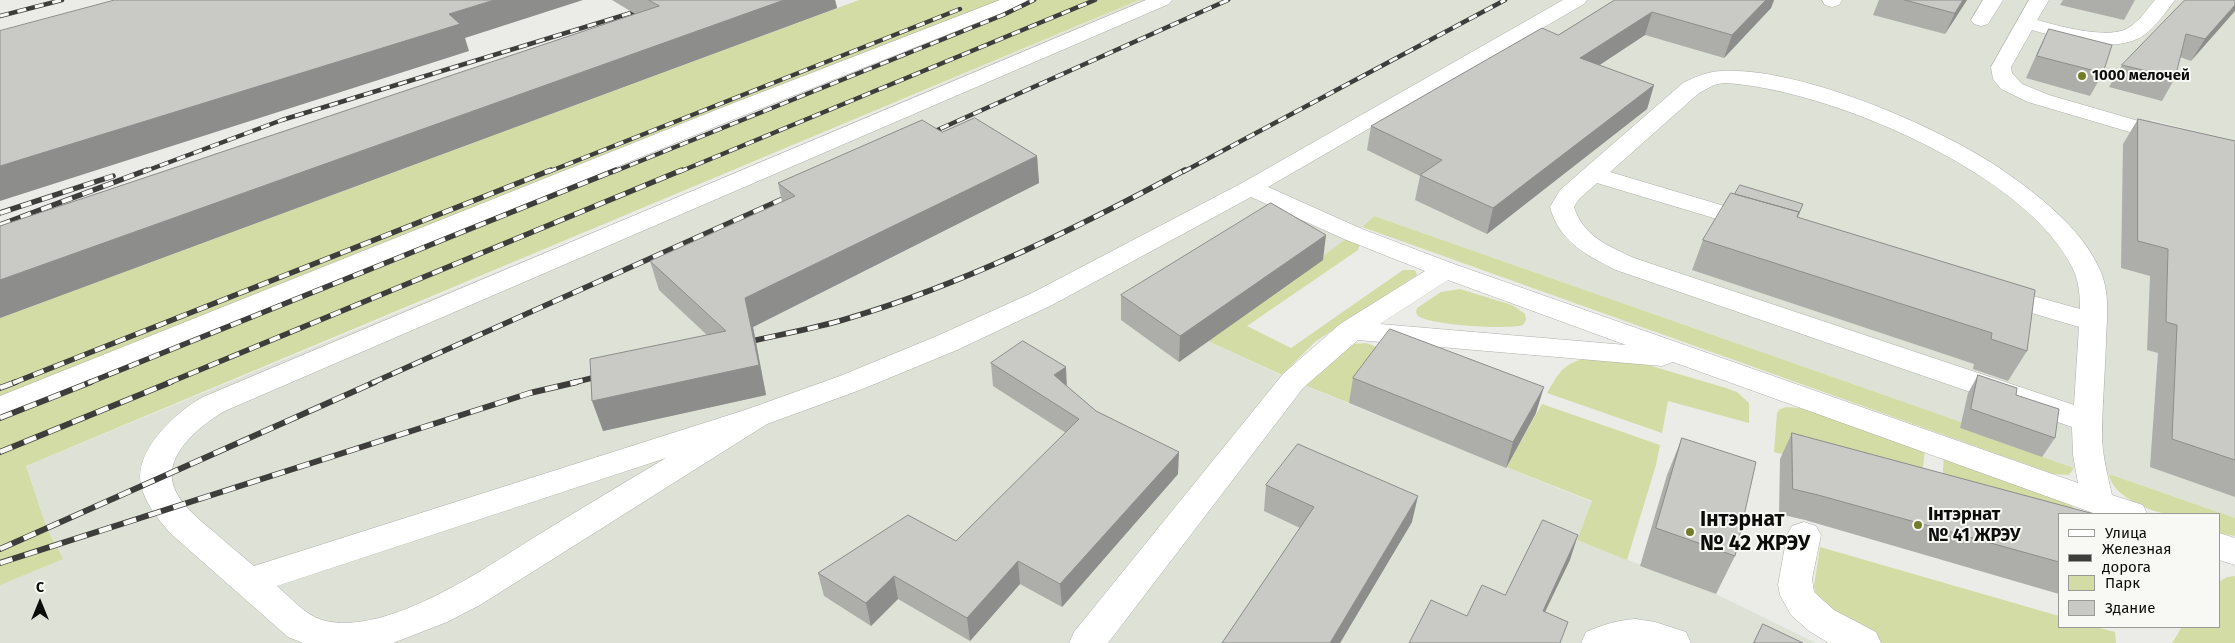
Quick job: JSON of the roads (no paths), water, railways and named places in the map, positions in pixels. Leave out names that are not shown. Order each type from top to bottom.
[{"type":"lane","points":[[0,407],[729,113],[1017,0]]},
{"type":"lane","points":[[756,417],[468,595],[426,618],[388,632],[352,637],[323,634],[301,626],[177,519],[167,508],[156,481],[157,463],[170,441],[209,406],[1162,0]]},
{"type":"lane","points":[[250,581],[756,417],[850,383],[994,322],[1092,274],[1250,188],[1577,0]]},
{"type":"lane","points":[[1981,20],[1993,0]]},
{"type":"lane","points":[[2039,0],[2000,71],[2015,89],[2041,100],[2235,156]]},
{"type":"lane","points":[[2026,23],[2092,37],[2118,37],[2136,32],[2165,0]]},
{"type":"lane","points":[[2088,421],[1625,264],[1596,251],[1577,236],[1565,221],[1562,208],[1569,195],[1691,88],[1704,81],[1722,77],[1766,80],[1799,89],[1886,119],[1929,138],[1973,161],[2011,188],[2043,215],[2070,243],[2087,270],[2095,299],[2087,441],[2098,502]]},
{"type":"lane","points":[[1592,174],[1781,230]]},
{"type":"lane","points":[[1250,188],[1353,234],[1445,270],[2128,513]]},
{"type":"lane","points":[[1086,643],[1293,381],[1327,347],[1350,330],[1445,270]]},
{"type":"lane","points":[[1970,286],[2093,322]]},
{"type":"lane","points":[[1350,330],[1700,360]]},
{"type":"lane","points":[[1804,535],[1795,585],[1798,596],[1808,610],[1823,622],[1863,643]]},
{"type":"lane","points":[[2220,546],[2235,552]]},
{"type":"lane","points":[[1599,643],[1612,636],[1637,634],[1673,643]]},
{"type":"railway","points":[[0,16],[62,0]]},
{"type":"railway","points":[[143,172],[282,120],[673,0]]},
{"type":"railway","points":[[613,172],[1003,15],[1034,0]]},
{"type":"railway","points":[[679,172],[1095,0]]},
{"type":"railway","points":[[924,136],[1228,0]]},
{"type":"railway","points":[[1183,172],[1505,0]]},
{"type":"railway","points":[[548,172],[960,9]]},
{"type":"railway","points":[[0,225],[147,170]]},
{"type":"railway","points":[[13,383],[551,170]]},
{"type":"railway","points":[[88,383],[616,170]]},
{"type":"railway","points":[[168,383],[682,170]]},
{"type":"railway","points":[[743,343],[833,323],[934,289],[1019,253],[1103,213],[1185,170]]},
{"type":"railway","points":[[0,213],[113,176]]},
{"type":"railway","points":[[372,383],[794,194]]},
{"type":"railway","points":[[572,383],[604,375]]},
{"type":"railway","points":[[0,388],[16,382]]},
{"type":"railway","points":[[0,418],[91,382]]},
{"type":"railway","points":[[0,452],[171,382]]},
{"type":"railway","points":[[0,549],[375,382]]},
{"type":"railway","points":[[0,563],[530,393],[577,382]]},
{"type":"place","name":"1000 мелочей","points":[[2082,76]]},
{"type":"place","name":"Інтэрнат № 41 ЖРЭУ","points":[[1918,525]]},
{"type":"place","name":"Інтэрнат № 42 ЖРЭУ","points":[[1690,532]]}]
